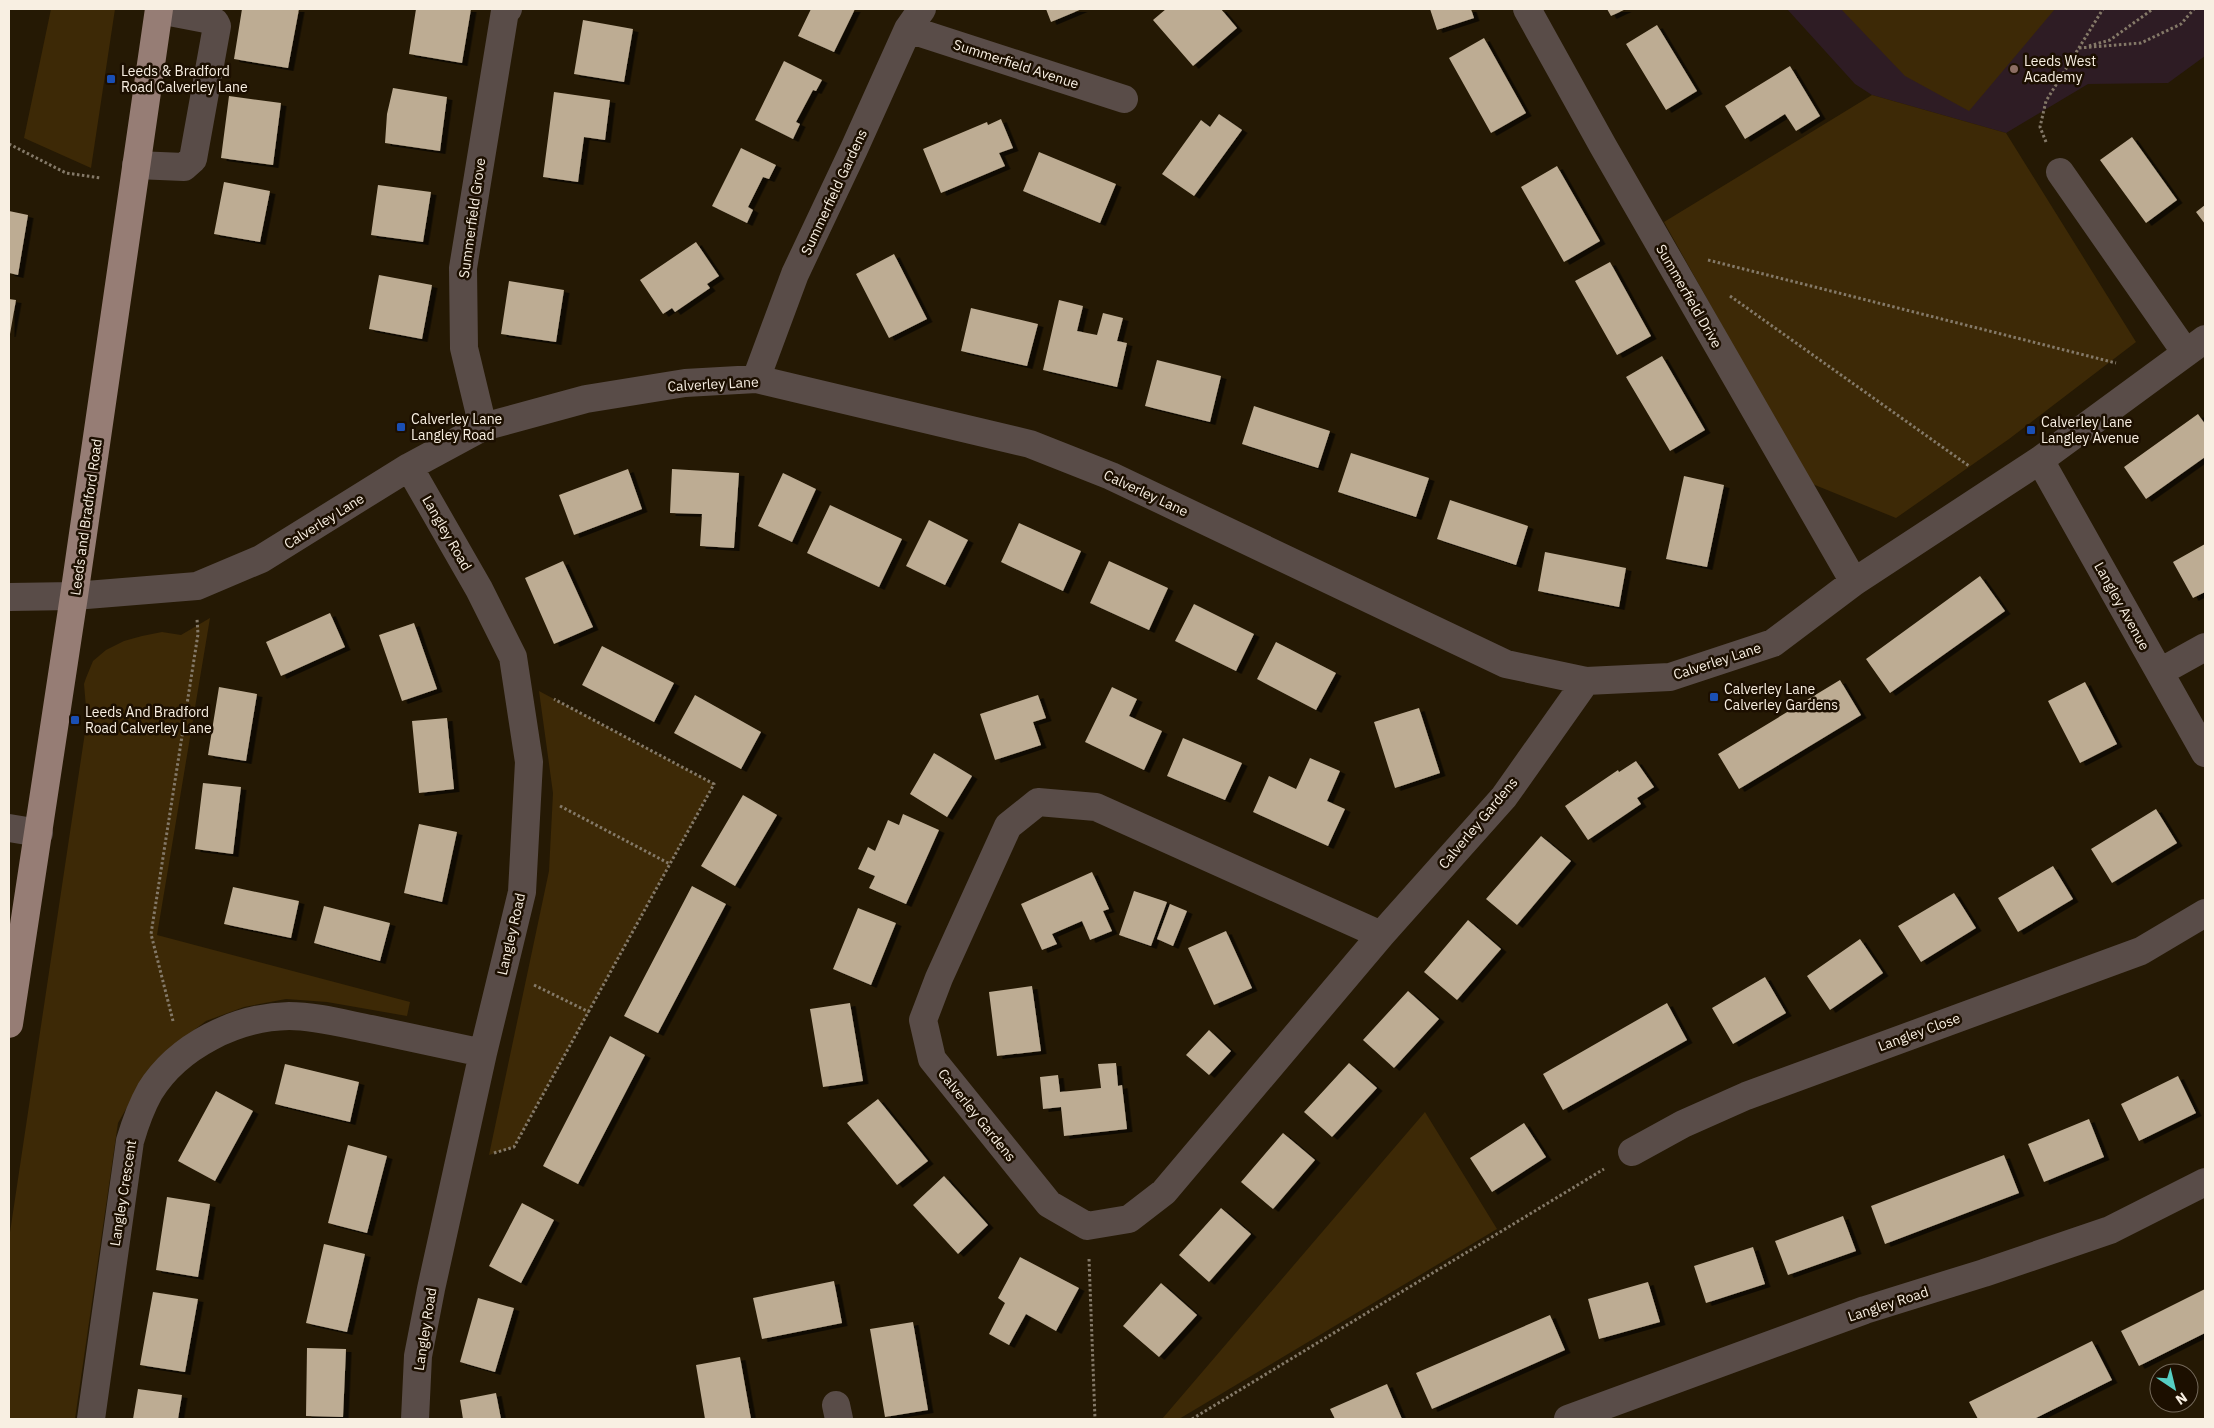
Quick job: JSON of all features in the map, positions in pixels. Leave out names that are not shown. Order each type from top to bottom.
[{"type":"main road","name":"Leeds and Bradford Road","points":[[9,1024],[39,833],[159,9]]},
{"type":"street","points":[[135,174],[184,167],[193,159],[217,26],[211,20],[159,9]]},
{"type":"street","name":"Summerfield Grove","points":[[484,427],[464,348],[463,268],[505,11],[508,9]]},
{"type":"street","name":"Summerfield Drive","points":[[1527,9],[1854,582]]},
{"type":"street","name":"Summerfield Avenue","points":[[915,19],[1124,99]]},
{"type":"street","name":"Summerfield Gardens","points":[[756,379],[795,274],[915,19]]},
{"type":"street","points":[[2060,172],[2196,346]]},
{"type":"street","name":"Calverley Lane","points":[[9,597],[74,596],[197,586],[261,559],[409,467],[484,427],[586,398],[685,382],[756,379],[1030,444],[1111,476],[1506,664],[1586,681],[1670,677],[1773,643],[1854,582],[2040,460],[2196,346]]},
{"type":"street","name":"Langley Avenue","points":[[2040,460],[2205,753]]},
{"type":"street","name":"Langley Road","points":[[409,467],[484,598],[513,657],[529,762],[522,892],[483,1053],[418,1356],[415,1419]]},
{"type":"street","points":[[2160,672],[2205,647]]},
{"type":"street","name":"Calverley Gardens","points":[[1380,935],[1096,807],[1038,802],[1008,826],[939,978],[923,1020],[932,1059],[1049,1204],[1087,1226],[1129,1219],[1164,1192],[1380,935],[1504,797],[1586,681]]},
{"type":"street","points":[[9,828],[39,833]]},
{"type":"street","name":"Langley Close","points":[[1632,1152],[1683,1124],[1746,1096],[2141,951],[2205,913]]},
{"type":"street","name":"Langley Crescent","points":[[91,1419],[130,1140],[139,1113],[151,1090],[182,1055],[213,1035],[248,1021],[289,1016],[332,1021],[483,1053]]},
{"type":"street","name":"Langley Road","points":[[1568,1419],[1866,1310],[1984,1273],[2110,1230],[2205,1182]]},
{"type":"path","points":[[2060,172],[2040,127],[2046,101],[2103,9]]},
{"type":"path","points":[[2079,48],[2110,40],[2153,9]]},
{"type":"path","points":[[2079,48],[2140,43],[2181,24],[2194,9]]},
{"type":"path","points":[[9,144],[66,173],[135,174]]},
{"type":"path","points":[[1662,248],[2158,374]]},
{"type":"path","points":[[1726,294],[1999,487]]},
{"type":"path","points":[[182,1055],[151,934],[198,634],[197,586]]},
{"type":"path","points":[[459,1165],[514,1147],[714,784],[516,679]]},
{"type":"path","points":[[528,789],[670,864]]},
{"type":"path","points":[[503,969],[590,1012]]},
{"type":"path","points":[[1192,1419],[1632,1152]]},
{"type":"path","points":[[1087,1226],[1095,1419]]},
{"type":"shaded area","points":[[51,9],[115,9],[91,168],[24,138]]},
{"type":"shaded area","name":"Leeds West Academy","points":[[1787,9],[2205,9],[2205,56],[2168,83],[2088,84],[2006,133],[1872,95],[1855,84]]},
{"type":"shaded area","points":[[1841,9],[2055,9],[1969,111],[1905,76]]},
{"type":"shaded area","points":[[1872,95],[2006,133],[2136,342],[2009,439],[1896,518],[1810,483],[1664,222]]},
{"type":"shaded area","points":[[210,618],[157,935],[410,1002],[407,1016],[327,1002],[286,999],[244,1007],[206,1021],[169,1049],[130,1102],[118,1123],[75,1419],[9,1419],[9,1239],[87,719],[84,684],[93,661],[106,650],[124,641],[162,632],[181,635]]},
{"type":"shaded area","points":[[539,691],[714,784],[514,1147],[489,1155],[549,871],[553,793]]},
{"type":"shaded area","points":[[1425,1112],[1497,1229],[1179,1419],[1162,1419]]},
{"type":"building","points":[[242,9],[299,9],[288,68],[234,59]]},
{"type":"building","points":[[416,9],[471,9],[462,63],[409,54]]},
{"type":"building","points":[[811,9],[855,9],[834,52],[798,36]]},
{"type":"building","points":[[1046,9],[1082,9],[1051,22]]},
{"type":"building","points":[[1166,9],[1221,9],[1237,28],[1193,66],[1153,20]]},
{"type":"building","points":[[1430,9],[1471,9],[1474,18],[1437,30]]},
{"type":"building","points":[[1607,9],[1626,9],[1611,16]]},
{"type":"building","points":[[583,20],[633,29],[624,82],[574,74]]},
{"type":"building","points":[[1657,25],[1697,91],[1666,110],[1626,44]]},
{"type":"building","points":[[1484,38],[1526,113],[1491,133],[1449,58]]},
{"type":"building","points":[[784,61],[822,80],[816,91],[813,90],[796,122],[800,124],[793,139],[755,120]]},
{"type":"building","points":[[1790,66],[1820,116],[1796,131],[1785,114],[1745,139],[1725,106]]},
{"type":"building","points":[[393,88],[447,97],[440,151],[385,143],[387,114]]},
{"type":"building","points":[[554,92],[610,100],[605,140],[584,137],[578,182],[543,177]]},
{"type":"building","points":[[229,96],[281,103],[273,165],[221,158]]},
{"type":"building","points":[[1219,114],[1242,130],[1194,196],[1162,174],[1201,120],[1210,127]]},
{"type":"building","points":[[1001,119],[1013,148],[999,153],[1005,166],[941,193],[923,149],[987,122],[988,125]]},
{"type":"building","points":[[2132,137],[2177,200],[2146,223],[2100,160]]},
{"type":"building","points":[[741,148],[776,165],[769,179],[763,177],[748,207],[753,210],[747,223],[712,206]]},
{"type":"building","points":[[1039,152],[1116,184],[1100,223],[1023,191]]},
{"type":"building","points":[[1557,166],[1600,241],[1564,262],[1521,187]]},
{"type":"building","points":[[224,182],[270,191],[260,242],[214,234]]},
{"type":"building","points":[[378,185],[431,192],[423,242],[371,235]]},
{"type":"building","points":[[2205,205],[2205,224],[2196,212]]},
{"type":"building","points":[[9,211],[28,215],[18,275],[9,273]]},
{"type":"building","points":[[696,242],[719,276],[707,284],[710,288],[675,312],[672,308],[663,314],[640,280]]},
{"type":"building","points":[[894,254],[927,319],[889,338],[856,274]]},
{"type":"building","points":[[1610,262],[1651,336],[1617,355],[1575,281]]},
{"type":"building","points":[[379,275],[432,285],[422,339],[369,329]]},
{"type":"building","points":[[509,281],[564,290],[556,342],[501,334]]},
{"type":"building","points":[[9,299],[16,300],[10,334],[9,334]]},
{"type":"building","points":[[1059,300],[1083,306],[1077,331],[1097,335],[1103,313],[1123,318],[1117,341],[1127,343],[1117,387],[1043,370]]},
{"type":"building","points":[[971,308],[1038,324],[1027,366],[961,351]]},
{"type":"building","points":[[1662,356],[1705,430],[1670,451],[1626,377]]},
{"type":"building","points":[[1157,360],[1221,376],[1210,422],[1145,406]]},
{"type":"building","points":[[1254,406],[1330,431],[1318,468],[1242,444]]},
{"type":"building","points":[[2198,414],[2205,424],[2205,457],[2146,499],[2124,467]]},
{"type":"building","points":[[1351,453],[1429,478],[1416,517],[1338,492]]},
{"type":"building","points":[[628,469],[642,509],[574,535],[559,495]]},
{"type":"building","points":[[672,469],[739,473],[734,548],[700,546],[702,514],[670,513]]},
{"type":"building","points":[[783,473],[816,489],[792,542],[758,526]]},
{"type":"building","points":[[1684,476],[1724,485],[1707,567],[1666,559]]},
{"type":"building","points":[[1450,500],[1528,526],[1516,565],[1437,539]]},
{"type":"building","points":[[830,505],[902,539],[879,587],[807,553]]},
{"type":"building","points":[[929,520],[968,540],[945,585],[906,566]]},
{"type":"building","points":[[1019,523],[1081,551],[1063,591],[1001,562]]},
{"type":"building","points":[[2205,544],[2205,592],[2193,598],[2173,562]]},
{"type":"building","points":[[1545,552],[1626,568],[1619,607],[1538,591]]},
{"type":"building","points":[[563,561],[593,627],[554,644],[525,578]]},
{"type":"building","points":[[1109,561],[1168,588],[1149,630],[1090,603]]},
{"type":"building","points":[[1980,576],[2005,611],[1890,693],[1866,659]]},
{"type":"building","points":[[1194,604],[1254,634],[1236,671],[1175,641]]},
{"type":"building","points":[[330,613],[345,647],[281,676],[266,642]]},
{"type":"building","points":[[414,623],[437,689],[402,701],[379,635]]},
{"type":"building","points":[[1276,642],[1336,673],[1316,710],[1257,679]]},
{"type":"building","points":[[602,646],[674,683],[654,722],[582,685]]},
{"type":"building","points":[[1840,680],[1861,715],[1739,789],[1718,754]]},
{"type":"building","points":[[2085,682],[2117,744],[2080,763],[2048,701]]},
{"type":"building","points":[[219,687],[257,694],[246,761],[208,755]]},
{"type":"building","points":[[1112,687],[1137,699],[1129,716],[1162,731],[1144,770],[1085,742]]},
{"type":"building","points":[[695,695],[761,732],[741,769],[674,733]]},
{"type":"building","points":[[1038,695],[1046,718],[1033,722],[1041,745],[995,760],[980,714]]},
{"type":"building","points":[[1419,708],[1440,773],[1395,788],[1374,722]]},
{"type":"building","points":[[447,718],[454,789],[419,793],[412,721]]},
{"type":"building","points":[[1183,738],[1242,763],[1225,800],[1167,776]]},
{"type":"building","points":[[934,753],[972,776],[947,817],[910,794]]},
{"type":"building","points":[[1310,758],[1340,771],[1327,801],[1345,809],[1328,846],[1253,812],[1269,776],[1296,789]]},
{"type":"building","points":[[1636,761],[1654,787],[1637,798],[1641,804],[1588,840],[1565,806],[1618,770],[1619,772]]},
{"type":"building","points":[[203,783],[241,787],[233,854],[195,849]]},
{"type":"building","points":[[743,795],[777,815],[735,886],[701,866]]},
{"type":"building","points":[[2156,809],[2177,843],[2112,883],[2091,849]]},
{"type":"building","points":[[903,814],[939,830],[906,904],[869,888],[875,876],[858,869],[868,847],[875,851],[888,820],[899,825]]},
{"type":"building","points":[[419,824],[457,832],[442,902],[404,893]]},
{"type":"building","points":[[1541,836],[1571,861],[1517,925],[1486,899]]},
{"type":"building","points":[[2053,866],[2073,899],[2018,932],[1998,898]]},
{"type":"building","points":[[1092,872],[1109,909],[1103,911],[1112,931],[1090,940],[1082,921],[1052,934],[1057,944],[1042,950],[1021,904]]},
{"type":"building","points":[[692,886],[726,904],[658,1033],[624,1016]]},
{"type":"building","points":[[233,887],[299,901],[291,938],[224,924]]},
{"type":"building","points":[[1134,891],[1167,902],[1151,946],[1119,935]]},
{"type":"building","points":[[1954,893],[1976,928],[1921,962],[1898,926]]},
{"type":"building","points":[[1170,904],[1187,911],[1173,946],[1157,939]]},
{"type":"building","points":[[324,906],[390,923],[380,961],[314,943]]},
{"type":"building","points":[[858,908],[896,923],[871,985],[833,969]]},
{"type":"building","points":[[1468,920],[1501,949],[1457,1000],[1424,972]]},
{"type":"building","points":[[1226,931],[1252,988],[1214,1005],[1188,948]]},
{"type":"building","points":[[1860,939],[1883,973],[1830,1010],[1807,976]]},
{"type":"building","points":[[1765,977],[1786,1013],[1733,1044],[1712,1008]]},
{"type":"building","points":[[1032,986],[1041,1051],[997,1056],[989,992]]},
{"type":"building","points":[[1408,991],[1439,1019],[1394,1068],[1363,1040]]},
{"type":"building","points":[[850,1003],[863,1081],[823,1087],[810,1009]]},
{"type":"building","points":[[1667,1003],[1687,1040],[1563,1110],[1543,1074]]},
{"type":"building","points":[[1209,1030],[1231,1051],[1209,1075],[1186,1055]]},
{"type":"building","points":[[610,1036],[645,1055],[578,1184],[543,1166]]},
{"type":"building","points":[[1116,1063],[1118,1086],[1122,1085],[1127,1129],[1064,1136],[1061,1107],[1043,1109],[1040,1077],[1058,1075],[1060,1092],[1101,1088],[1098,1064]]},
{"type":"building","points":[[1349,1063],[1377,1088],[1332,1137],[1304,1112]]},
{"type":"building","points":[[285,1064],[359,1082],[350,1122],[275,1104]]},
{"type":"building","points":[[2178,1076],[2196,1113],[2139,1141],[2121,1104]]},
{"type":"building","points":[[216,1091],[253,1111],[215,1181],[178,1161]]},
{"type":"building","points":[[878,1099],[928,1161],[897,1185],[847,1123]]},
{"type":"building","points":[[2089,1119],[2104,1157],[2044,1182],[2028,1144]]},
{"type":"building","points":[[1524,1123],[1546,1157],[1492,1192],[1470,1158]]},
{"type":"building","points":[[1283,1133],[1315,1160],[1273,1209],[1241,1182]]},
{"type":"building","points":[[348,1145],[387,1156],[367,1233],[328,1223]]},
{"type":"building","points":[[2004,1155],[2019,1193],[1885,1244],[1871,1206]]},
{"type":"building","points":[[944,1176],[988,1225],[958,1254],[913,1205]]},
{"type":"building","points":[[167,1197],[210,1204],[198,1277],[156,1270]]},
{"type":"building","points":[[522,1203],[554,1220],[521,1283],[489,1266]]},
{"type":"building","points":[[1221,1208],[1251,1234],[1209,1282],[1179,1255]]},
{"type":"building","points":[[1843,1216],[1856,1251],[1788,1275],[1775,1241]]},
{"type":"building","points":[[324,1244],[365,1254],[347,1332],[306,1323]]},
{"type":"building","points":[[1753,1247],[1765,1284],[1706,1303],[1694,1266]]},
{"type":"building","points":[[1020,1257],[1079,1288],[1056,1331],[1026,1314],[1009,1345],[989,1334],[1005,1303],[998,1298]]},
{"type":"building","points":[[834,1281],[842,1323],[762,1339],[753,1298]]},
{"type":"building","points":[[1648,1282],[1660,1322],[1599,1339],[1588,1299]]},
{"type":"building","points":[[1161,1283],[1197,1315],[1159,1357],[1123,1326]]},
{"type":"building","points":[[2205,1289],[2205,1333],[2139,1366],[2121,1331]]},
{"type":"building","points":[[153,1292],[198,1299],[185,1372],[140,1365]]},
{"type":"building","points":[[478,1298],[514,1308],[495,1372],[460,1362]]},
{"type":"building","points":[[1550,1315],[1565,1350],[1432,1409],[1416,1373]]},
{"type":"building","points":[[913,1322],[928,1410],[885,1417],[870,1329]]},
{"type":"building","points":[[2092,1341],[2112,1380],[2034,1419],[1978,1419],[1969,1402]]},
{"type":"building","points":[[307,1348],[346,1349],[343,1417],[306,1416]]},
{"type":"building","points":[[740,1357],[751,1419],[705,1419],[696,1365]]},
{"type":"building","points":[[1387,1384],[1402,1419],[1335,1419],[1330,1409]]},
{"type":"building","points":[[138,1389],[182,1395],[178,1419],[133,1419]]},
{"type":"building","points":[[496,1393],[501,1419],[463,1419],[460,1400]]},
{"type":"place","name":"Leeds West Academy","points":[[2014,69]]},
{"type":"place","name":"Leeds & Bradford Road Calverley Lane","points":[[111,79]]},
{"type":"place","name":"Calverley Lane Langley Road","points":[[401,427]]},
{"type":"place","name":"Calverley Lane Langley Avenue","points":[[2031,430]]},
{"type":"place","name":"Calverley Lane Calverley Gardens","points":[[1714,697]]},
{"type":"place","name":"Leeds And Bradford Road Calverley Lane","points":[[75,720]]}]
